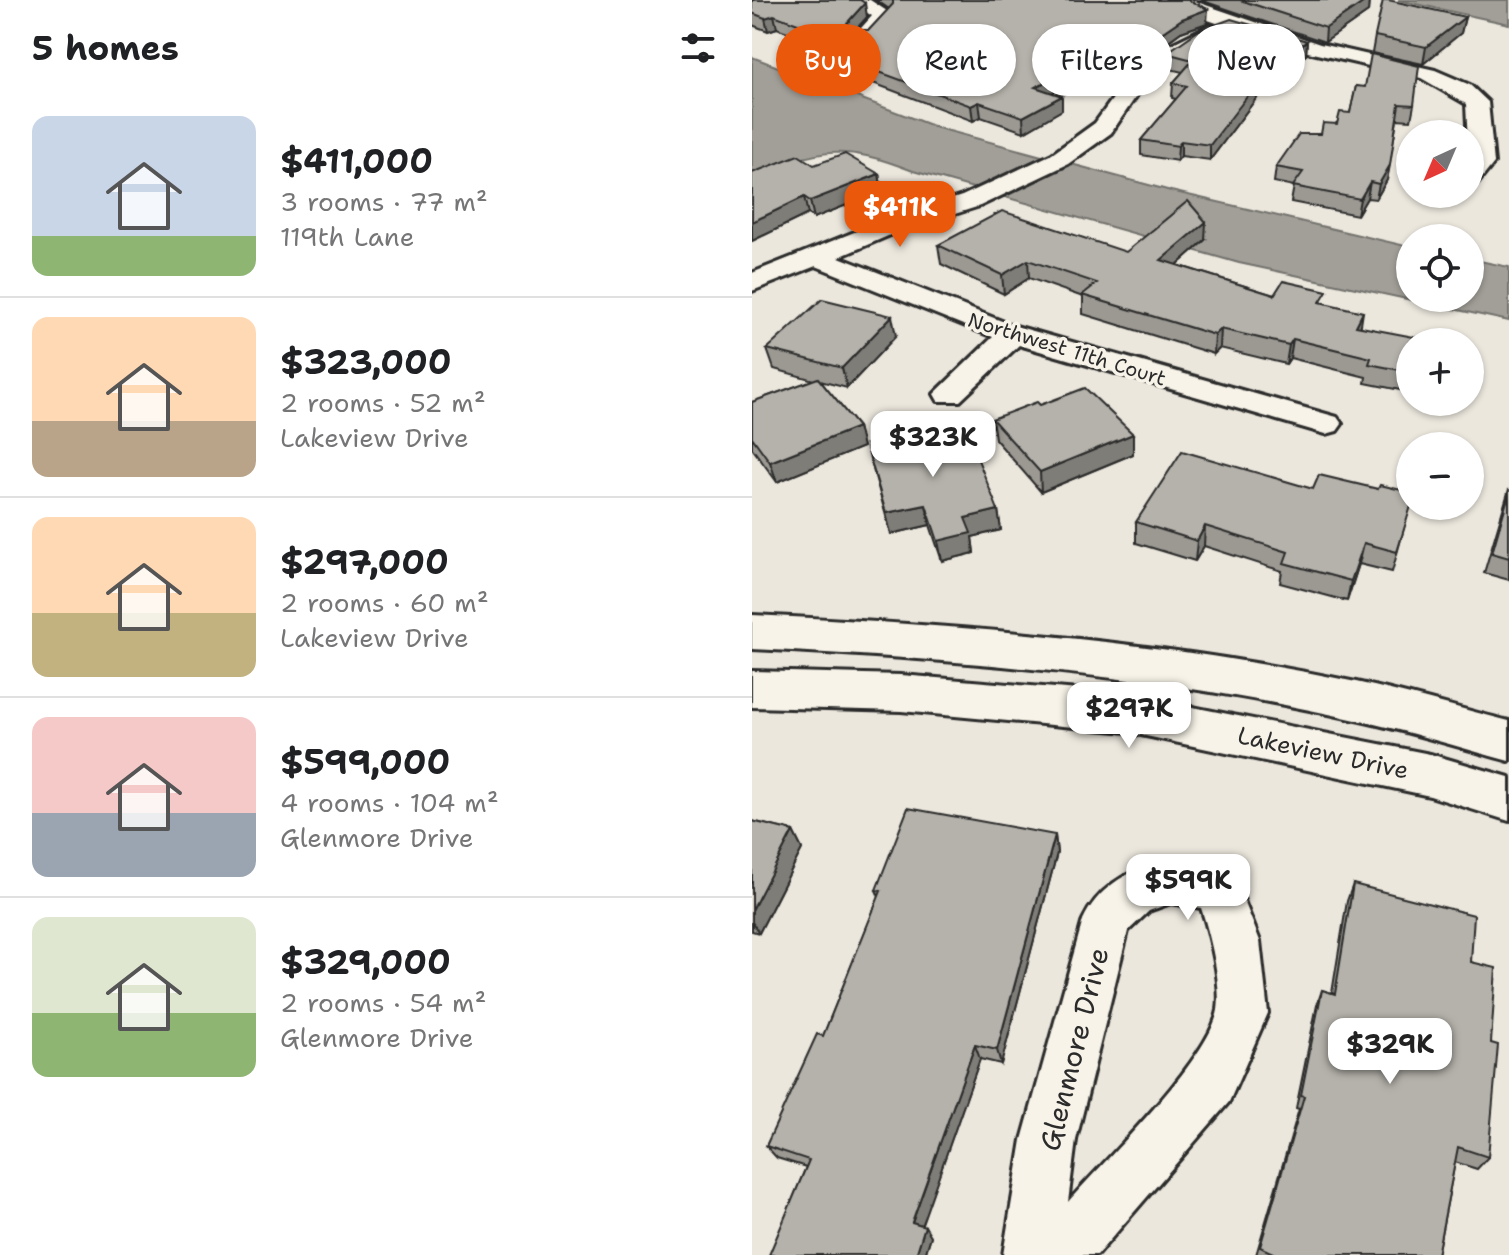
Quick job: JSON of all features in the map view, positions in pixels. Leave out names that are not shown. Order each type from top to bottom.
[{"type":"street","points":[[857,0],[884,15],[875,24]]},
{"type":"street","points":[[1176,0],[1231,23],[1358,61],[1455,82],[1477,102],[1478,120]]},
{"type":"street","points":[[752,283],[886,228],[971,201],[1068,153],[1103,128],[1126,100],[1137,79],[1164,55],[1190,39],[1231,23]]},
{"type":"street","name":"Northwest 11th Court","points":[[815,256],[871,283],[1014,334],[1326,424]]},
{"type":"street","points":[[949,394],[1014,334]]},
{"type":"street","points":[[752,632],[1029,650],[1206,673],[1336,696],[1509,741]]},
{"type":"street","name":"Lakeview Drive","points":[[752,689],[901,693],[1127,713],[1430,775],[1509,799]]},
{"type":"street","name":"Glenmore Drive","points":[[1032,1255],[1049,1140],[1107,920],[1128,895],[1162,882],[1188,882],[1219,893],[1236,941],[1243,1013],[1210,1083],[1059,1255]]},
{"type":"shaded area","points":[[1398,0],[1509,0],[1509,24]]},
{"type":"shaded area","points":[[752,57],[776,66],[776,96],[854,96],[938,128],[1171,191],[1396,244],[1396,297],[1239,263],[868,156],[849,153],[815,155],[752,176]]},
{"type":"shaded area","points":[[1484,262],[1509,267],[1509,321],[1467,312],[1484,312]]},
{"type":"building","points":[[752,0],[860,0],[865,3],[847,24],[798,24],[774,15],[765,18],[752,13]]},
{"type":"building","points":[[893,0],[1188,0],[1208,9],[1172,26],[1032,24],[1032,96],[1062,96],[1023,117],[979,102],[971,106],[944,96],[1016,96],[1016,24],[897,24],[897,79],[881,73],[881,24],[875,24],[893,4]]},
{"type":"building","points":[[1240,0],[1367,0],[1326,28]]},
{"type":"building","points":[[1383,0],[1465,17],[1426,47],[1375,36]]},
{"type":"building","points":[[1231,19],[1248,24],[1217,24]]},
{"type":"building","points":[[1188,38],[1188,59],[1172,55],[1172,49]]},
{"type":"building","points":[[1371,54],[1419,66],[1414,105],[1399,104],[1390,165],[1379,184],[1370,182],[1360,199],[1293,186],[1303,172],[1276,167],[1299,134],[1321,134],[1323,123],[1337,124],[1340,112],[1350,113],[1356,86],[1365,87]]},
{"type":"building","points":[[1188,66],[1188,96],[1247,96],[1210,145],[1181,141],[1178,146],[1141,140],[1187,86],[1173,83]]},
{"type":"building","points":[[845,154],[879,174],[810,201],[804,197],[752,222],[752,173],[798,155],[814,165]]},
{"type":"building","points":[[1188,201],[1206,222],[1161,260],[1274,295],[1283,281],[1327,291],[1320,302],[1363,312],[1356,326],[1396,334],[1396,369],[1369,364],[1371,358],[1293,339],[1289,345],[1221,329],[1215,335],[1082,295],[1097,283],[1028,260],[1002,275],[938,245],[1002,211],[1126,252]]},
{"type":"building","points":[[822,299],[892,316],[842,368],[767,349]]},
{"type":"building","points":[[818,378],[858,427],[770,462],[752,437],[752,402]]},
{"type":"building","points":[[1085,388],[1133,434],[1040,472],[992,419],[1037,402],[1040,405]]},
{"type":"building","points":[[965,427],[998,510],[965,518],[971,533],[938,541],[926,505],[886,513],[866,444],[899,437],[900,442]]},
{"type":"building","points":[[1182,451],[1313,489],[1319,475],[1378,489],[1380,485],[1396,489],[1396,520],[1407,520],[1397,552],[1364,543],[1351,581],[1284,563],[1288,552],[1205,526],[1197,541],[1136,522]]},
{"type":"building","points":[[1509,494],[1509,558],[1492,553]]},
{"type":"building","points":[[908,808],[1055,835],[997,1050],[975,1045],[912,1222],[925,1226],[916,1255],[769,1255],[809,1160],[766,1146],[817,1034],[823,1036],[881,891],[876,890]]},
{"type":"building","points":[[752,821],[793,831],[752,910]]},
{"type":"building","points":[[1353,884],[1474,915],[1471,962],[1496,968],[1491,1043],[1498,1045],[1488,1157],[1458,1147],[1437,1255],[1277,1255],[1260,1247],[1304,1096],[1301,1095],[1322,990],[1335,994]]}]
